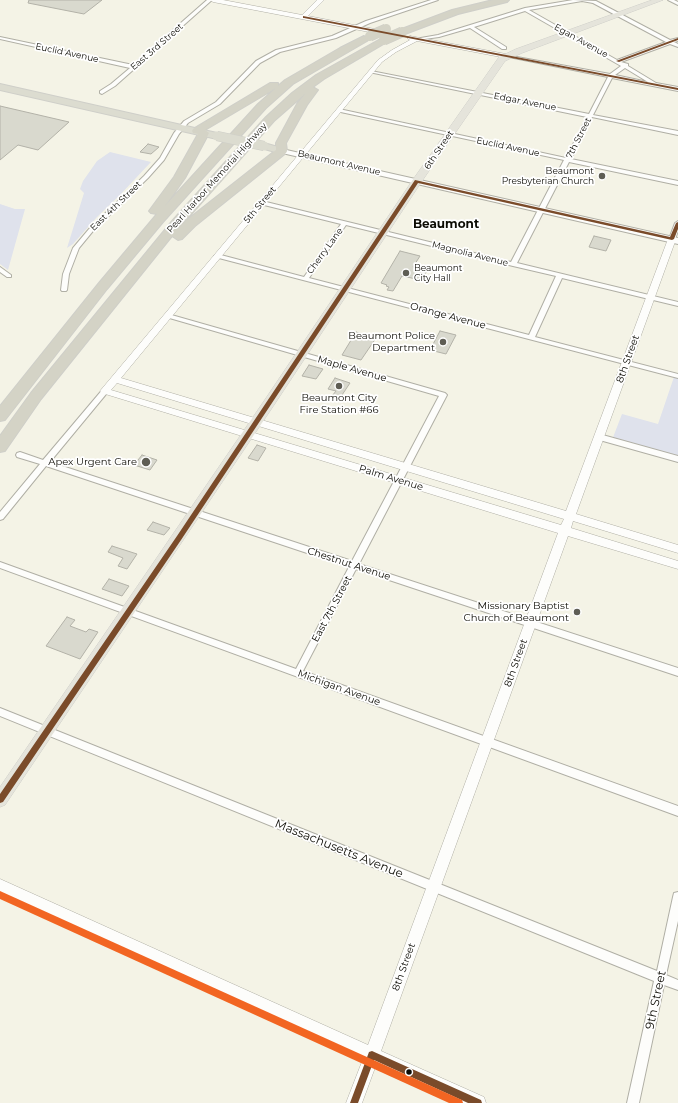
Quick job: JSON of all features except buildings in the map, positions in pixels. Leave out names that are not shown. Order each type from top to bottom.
[{"type":"highway","name":"Pearl Harbor Memorial Highway","points":[[0,447],[36,396],[177,223],[270,119],[310,84],[380,37],[426,13],[474,0]]},
{"type":"highway","name":"Pearl Harbor Memorial Highway","points":[[0,416],[103,286],[159,219],[262,106],[289,82],[343,50],[380,37],[402,32],[455,12],[504,0]]},
{"type":"highway","points":[[110,306],[131,288],[191,223],[282,151],[281,143],[302,104],[311,92],[380,37]]},
{"type":"highway","points":[[103,286],[139,232],[179,178],[202,127],[324,55],[343,50]]},
{"type":"highway","name":"Beaumont Avenue","points":[[0,87],[282,151]]},
{"type":"main road","name":"6th Street","points":[[0,800],[505,52],[567,33],[659,0]]},
{"type":"main road","name":"Beaumont Avenue","points":[[282,151],[675,240]]},
{"type":"street","points":[[212,0],[417,39],[505,52],[611,76],[678,89]]},
{"type":"street","name":"East 3rd Street","points":[[102,92],[113,85],[212,0]]},
{"type":"street","points":[[181,128],[186,122],[218,103],[258,62],[278,51],[334,37],[356,27],[436,0]]},
{"type":"street","points":[[588,0],[678,46]]},
{"type":"street","name":"5th Street","points":[[0,517],[371,72],[386,56],[417,39],[439,36],[525,9],[588,0]]},
{"type":"street","points":[[670,0],[678,4]]},
{"type":"street","points":[[304,17],[319,2]]},
{"type":"street","name":"Egan Avenue","points":[[525,9],[626,65],[658,85]]},
{"type":"street","points":[[470,26],[505,52]]},
{"type":"street","name":"Euclid Avenue","points":[[0,38],[134,67]]},
{"type":"street","points":[[618,61],[678,39]]},
{"type":"street","points":[[611,76],[626,65]]},
{"type":"street","name":"Edgar Avenue","points":[[371,72],[678,133]]},
{"type":"street","name":"7th Street","points":[[513,264],[611,76]]},
{"type":"street","name":"Euclid Avenue","points":[[339,111],[678,183]]},
{"type":"street","name":"East 4th Street","points":[[64,290],[66,274],[76,248],[162,159],[181,128]]},
{"type":"street","name":"Magnolia Avenue","points":[[262,203],[678,304]]},
{"type":"street","name":"8th Street","points":[[354,1103],[626,363],[651,297],[675,240],[678,223]]},
{"type":"street","name":"Cherry Lane","points":[[305,279],[345,224]]},
{"type":"street","name":"Orange Avenue","points":[[217,256],[678,376]]},
{"type":"street","points":[[0,269],[9,276]]},
{"type":"street","points":[[531,338],[560,276]]},
{"type":"street","name":"Maple Avenue","points":[[168,316],[443,396]]},
{"type":"street","name":"Palm Avenue","points":[[115,379],[678,549]]},
{"type":"street","name":"Palm Avenue","points":[[105,391],[678,565]]},
{"type":"street","name":"East 7th Street","points":[[298,673],[443,396]]},
{"type":"street","points":[[175,413],[184,400]]},
{"type":"street","points":[[599,437],[678,459]]},
{"type":"street","points":[[321,457],[329,443]]},
{"type":"street","name":"Chestnut Avenue","points":[[20,455],[678,672]]},
{"type":"street","points":[[480,505],[487,491]]},
{"type":"street","points":[[653,557],[657,542]]},
{"type":"street","name":"Michigan Avenue","points":[[0,566],[678,811]]},
{"type":"street","name":"Massachusetts Avenue","points":[[0,712],[678,985]]},
{"type":"street","points":[[0,886],[478,1103]]},
{"type":"street","name":"9th Street","points":[[633,1103],[678,897]]},
{"type":"shaded area","points":[[110,152],[151,162],[97,217],[73,244],[67,248],[84,193],[80,189],[83,181],[97,161]]},
{"type":"shaded area","points":[[0,204],[15,209],[25,209],[8,270],[0,264]]},
{"type":"shaded area","points":[[674,377],[678,378],[678,459],[612,440],[622,414],[658,424]]},
{"type":"transit line","points":[[304,17],[678,89]]},
{"type":"transit line","points":[[618,61],[678,39]]},
{"type":"transit line","points":[[0,800],[179,538],[417,181],[672,239],[678,223]]},
{"type":"transit line","points":[[0,895],[459,1103]]},
{"type":"transit line","points":[[354,1103],[372,1055],[478,1103]]},
{"type":"place","name":"Beaumont Presbyterian Church","points":[[602,176]]},
{"type":"place","name":"Beaumont City Hall","points":[[406,273]]},
{"type":"place","name":"Beaumont Police Department","points":[[443,342]]},
{"type":"place","name":"Beaumont City Fire Station #66","points":[[339,386]]},
{"type":"place","name":"Apex Urgent Care","points":[[146,462]]},
{"type":"place","name":"Missionary Baptist Church of Beaumont","points":[[577,612]]},
{"type":"district","name":"Beaumont","points":[[446,224]]}]
